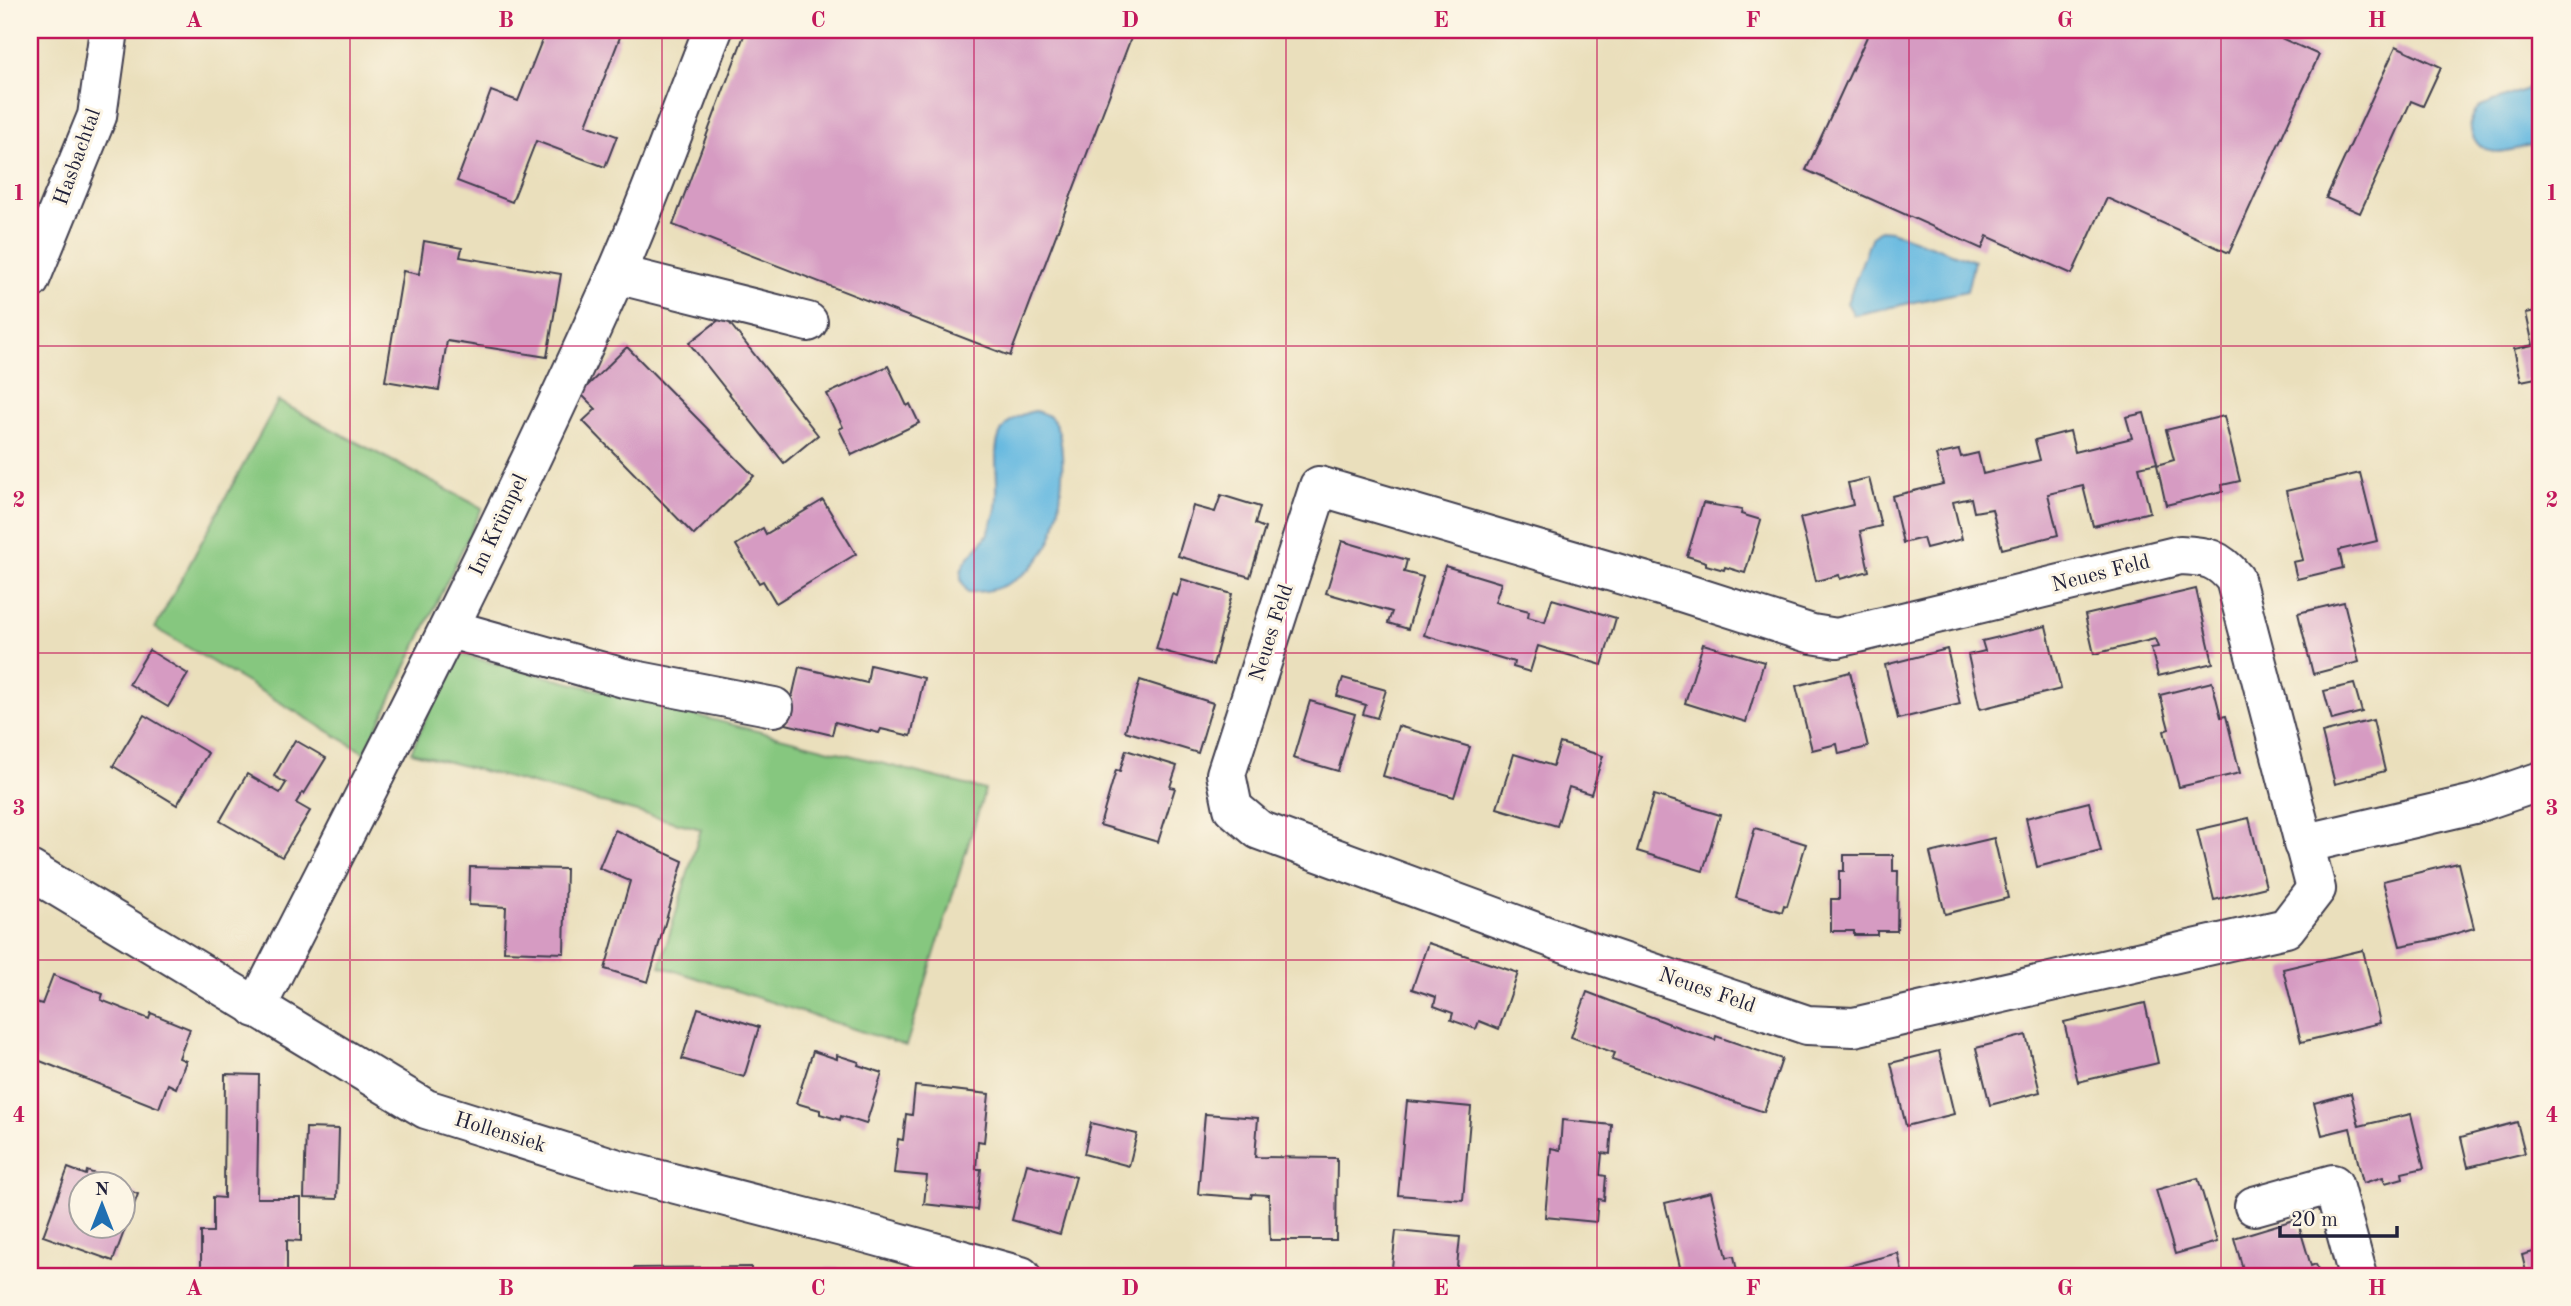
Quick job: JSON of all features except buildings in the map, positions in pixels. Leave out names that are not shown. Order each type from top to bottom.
[{"type":"street","name":"Hasbachtal","points":[[30,281],[97,116],[109,30]]},
{"type":"street","name":"Im Krümpel","points":[[256,1007],[450,629],[616,274],[713,30]]},
{"type":"street","points":[[616,274],[808,322]]},
{"type":"street","name":"Neues Feld","points":[[1319,486],[1681,592],[1812,634],[1837,638],[2180,555],[2204,556],[2224,565],[2235,579],[2303,844],[2316,890],[2286,928],[1854,1027],[1807,1025],[1572,945],[1259,830],[1233,808],[1226,774],[1319,486]]},
{"type":"street","points":[[450,629],[624,678],[774,707]]},
{"type":"street","points":[[2303,844],[2474,804],[2541,781]]},
{"type":"street","name":"Hollensiek","points":[[30,870],[426,1109],[618,1170],[1021,1276]]},
{"type":"street","points":[[2254,1206],[2333,1184],[2358,1276]]},
{"type":"green space","points":[[278,401],[482,508],[365,753],[155,628]]},
{"type":"green space","points":[[455,653],[985,790],[906,1046],[660,966],[701,829],[411,752]]},
{"type":"water","points":[[2541,84],[2541,141],[2501,152],[2483,148],[2476,141],[2471,123],[2480,106]]},
{"type":"water","points":[[1880,230],[1891,231],[1974,261],[1967,291],[1854,315],[1847,303],[1872,236]]},
{"type":"water","points":[[1035,411],[1050,417],[1056,426],[1062,458],[1058,516],[1050,542],[1035,564],[1016,580],[993,590],[968,592],[961,578],[963,565],[988,533],[995,513],[996,451],[999,438],[1005,426],[1016,417]]}]
